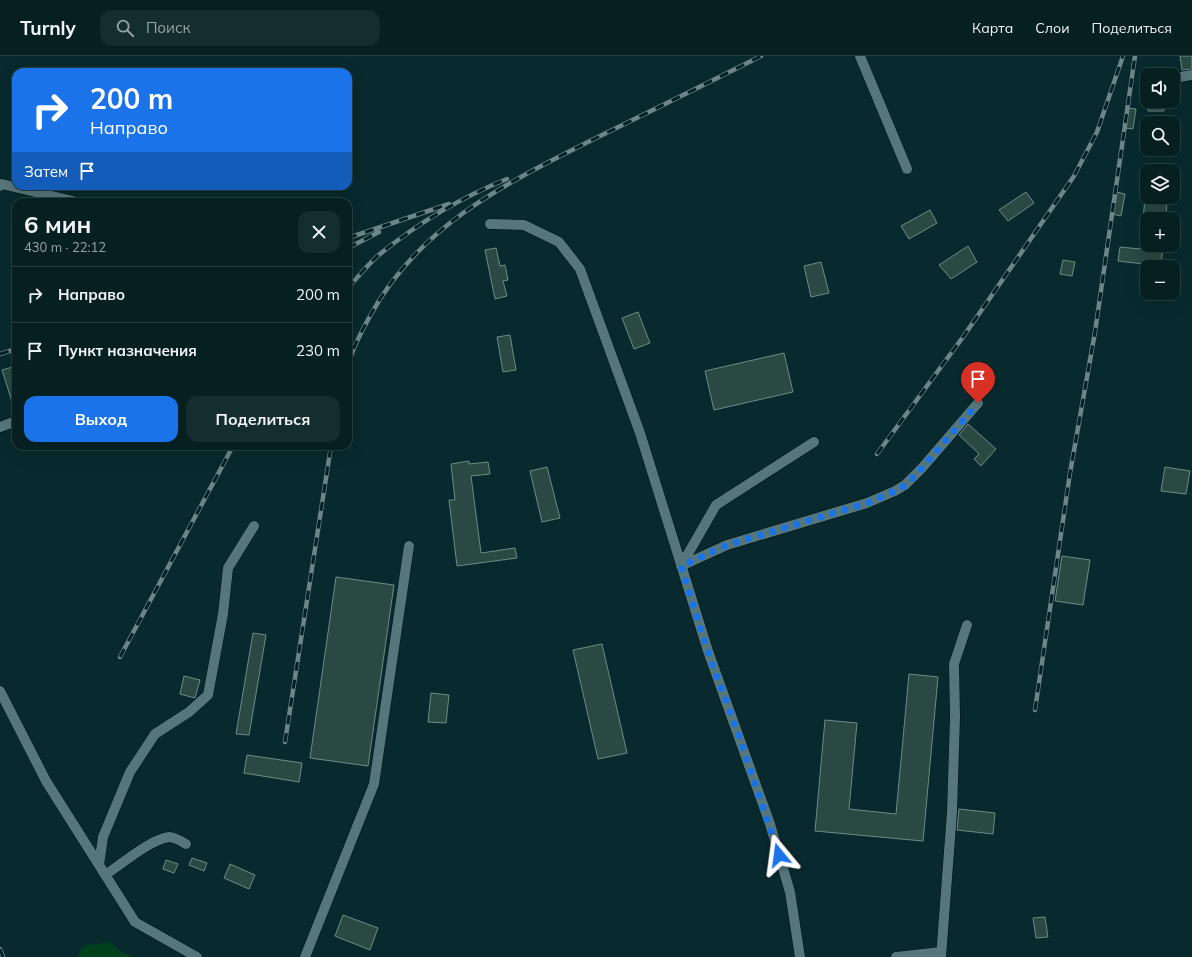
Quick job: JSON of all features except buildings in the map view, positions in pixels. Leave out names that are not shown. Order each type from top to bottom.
[{"type":"street","points":[[860,56],[908,169]]},
{"type":"street","points":[[1180,77],[1192,76]]},
{"type":"street","points":[[0,186],[2,184],[12,186]]},
{"type":"street","points":[[27,190],[60,198]]},
{"type":"street","points":[[490,224],[524,225],[559,242],[580,269],[640,433],[708,652],[770,824],[790,892],[800,957]]},
{"type":"street","points":[[681,566],[727,545],[867,503],[906,485],[978,403]]},
{"type":"street","points":[[0,427],[12,422]]},
{"type":"street","points":[[681,566],[716,504],[814,442]]},
{"type":"street","points":[[99,865],[103,837],[130,772],[155,734],[189,712],[208,695],[223,614],[228,568],[254,526]]},
{"type":"street","points":[[305,957],[374,784],[409,546]]},
{"type":"street","points":[[896,957],[941,954],[952,812],[955,717],[954,664],[966,625]]},
{"type":"street","points":[[0,691],[46,781],[135,922],[197,957]]},
{"type":"street","points":[[105,875],[158,841],[171,837],[186,844]]},
{"type":"green space","points":[[110,942],[121,952],[134,957],[77,957],[83,946]]},
{"type":"railway","points":[[352,353],[370,316],[390,284],[414,256],[440,231],[468,209],[530,172],[761,56]]},
{"type":"railway","points":[[877,454],[963,337],[1074,176],[1097,132],[1123,56]]},
{"type":"railway","points":[[1035,710],[1070,473],[1095,332],[1135,56]]},
{"type":"railway","points":[[352,283],[367,266],[409,232],[440,212],[473,194],[507,179]]},
{"type":"railway","points":[[352,237],[449,204]]},
{"type":"railway","points":[[352,246],[379,232]]},
{"type":"railway","points":[[0,354],[12,350]]},
{"type":"railway","points":[[120,657],[231,450]]},
{"type":"railway","points":[[285,742],[330,450]]},
{"type":"railway","points":[[0,949],[3,957]]},
{"type":"route","points":[[779,855],[770,824],[708,652],[681,566],[699,556],[727,545],[867,503],[906,485],[978,403]]}]
